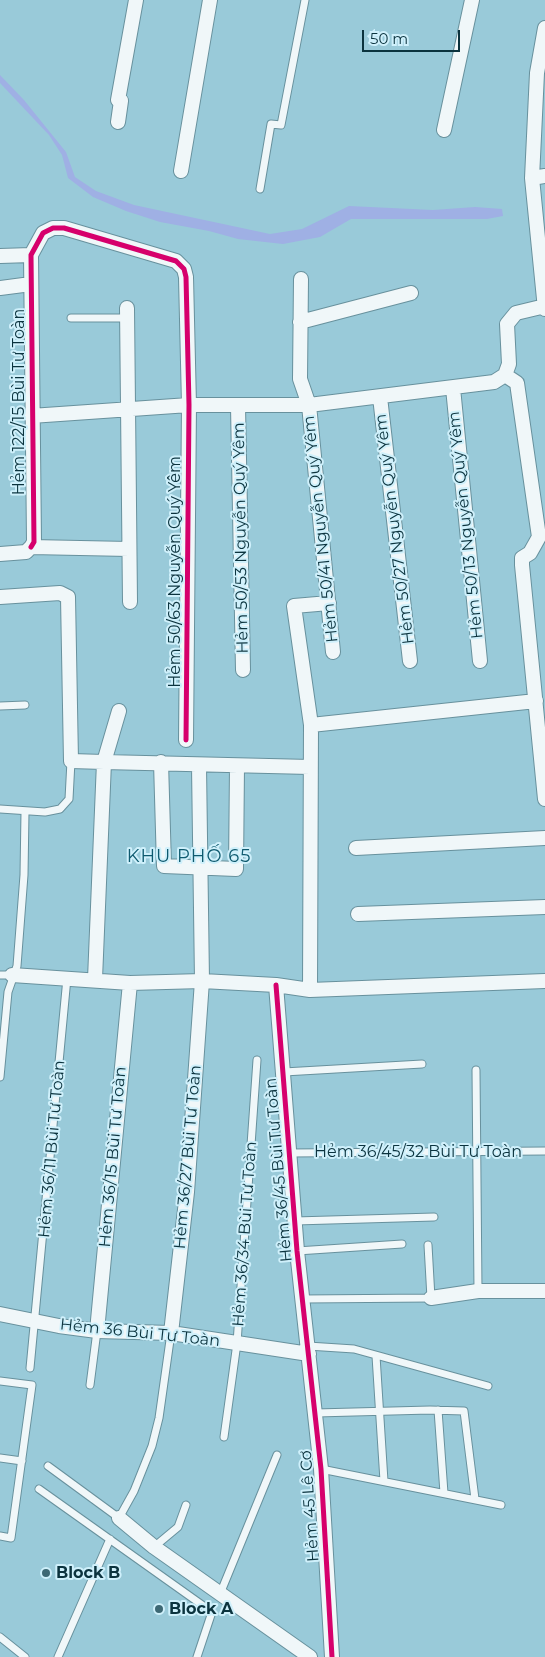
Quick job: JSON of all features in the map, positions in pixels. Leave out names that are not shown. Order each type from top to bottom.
[{"type":"street","points":[[118,122],[121,101],[118,100],[136,0]]},
{"type":"street","points":[[181,171],[210,0]]},
{"type":"street","points":[[444,130],[472,0]]},
{"type":"street","points":[[31,416],[189,405],[309,405],[494,382],[505,375],[509,364],[508,324],[516,313],[545,307],[539,177],[537,73],[545,28]]},
{"type":"street","name":"Hẻm 50/63 Nguyễn Quý Yêm","points":[[31,255],[43,233],[52,228],[64,228],[176,261],[184,269],[186,277],[189,405],[186,740]]},
{"type":"street","points":[[0,256],[31,255]]},
{"type":"street","name":"Hẻm 122/15 Bùi Tư Toàn","points":[[31,255],[31,416],[34,542],[31,547]]},
{"type":"street","name":"Hẻm 50/41 Nguyễn Quý Yêm","points":[[301,279],[300,379],[309,405],[334,652]]},
{"type":"street","points":[[0,288],[31,284]]},
{"type":"street","points":[[300,322],[411,293]]},
{"type":"street","points":[[127,313],[130,602]]},
{"type":"street","points":[[505,375],[517,383],[539,537],[530,553],[522,558],[522,565],[545,799]]},
{"type":"street","name":"Hẻm 50/13 Nguyễn Quý Yêm","points":[[453,388],[480,661]]},
{"type":"street","name":"Hẻm 50/27 Nguyễn Quý Yêm","points":[[380,397],[410,661]]},
{"type":"street","name":"Hẻm 50/53 Nguyễn Quý Yêm","points":[[238,406],[243,670]]},
{"type":"street","points":[[0,554],[26,552],[31,547],[129,549]]},
{"type":"street","points":[[0,597],[60,593],[68,597],[71,761],[161,762],[199,766],[310,767]]},
{"type":"street","points":[[310,990],[311,725],[294,606],[329,603]]},
{"type":"street","points":[[311,725],[536,701]]},
{"type":"street","points":[[96,979],[104,762],[119,711]]},
{"type":"street","points":[[161,762],[164,866],[200,868],[236,869],[237,766]]},
{"type":"street","name":"Hẻm 36/27 Bùi Tư Toàn","points":[[171,1333],[187,1192],[202,981],[199,766]]},
{"type":"street","points":[[356,848],[545,838]]},
{"type":"street","points":[[358,914],[545,907]]},
{"type":"street","points":[[6,975],[67,977],[130,983],[202,981],[276,985],[310,990],[545,981]]},
{"type":"street","name":"Hẻm 36/15 Bùi Tư Toàn","points":[[97,1330],[130,983]]},
{"type":"street","name":"Hẻm 36/45 Bùi Tư Toàn","points":[[276,985],[295,1221],[309,1350]]},
{"type":"street","points":[[432,1298],[478,1291],[545,1291]]},
{"type":"street","name":"Hẻm 36 Bùi Tư Toàn","points":[[0,1314],[59,1326],[97,1330],[171,1333],[237,1343],[309,1350]]},
{"type":"street","name":"Hẻm 45 Lê Cơ","points":[[309,1350],[321,1469],[332,1657]]},
{"type":"street","points":[[119,1518],[154,1547],[310,1657]]},
{"type":"lane","points":[[260,188],[271,124],[281,125],[304,0]]},
{"type":"lane","points":[[71,318],[127,313]]},
{"type":"lane","points":[[0,706],[25,705]]},
{"type":"lane","points":[[0,809],[45,812],[60,809],[69,799],[71,761]]},
{"type":"lane","points":[[0,1077],[8,992],[6,975],[17,966],[24,875],[25,812]]},
{"type":"lane","name":"Hẻm 36/11 Bùi Tư Toàn","points":[[30,1368],[67,977]]},
{"type":"lane","name":"Hẻm 36/34 Bùi Tư Toàn","points":[[224,1437],[237,1343],[257,1060]]},
{"type":"lane","points":[[284,1072],[422,1064]]},
{"type":"lane","points":[[476,1070],[478,1291]]},
{"type":"lane","name":"Hẻm 36/45/32 Bùi Tư Toàn","points":[[290,1153],[478,1153],[545,1150]]},
{"type":"lane","points":[[295,1221],[434,1217]]},
{"type":"lane","points":[[298,1251],[402,1244]]},
{"type":"lane","points":[[303,1299],[432,1298],[428,1244]]},
{"type":"lane","points":[[90,1385],[97,1330]]},
{"type":"lane","points":[[48,1466],[119,1518],[134,1491],[157,1427],[171,1333]]},
{"type":"lane","points":[[309,1350],[354,1349],[488,1386]]},
{"type":"lane","points":[[376,1356],[384,1481]]},
{"type":"lane","points":[[0,1381],[32,1386],[11,1538],[0,1536]]},
{"type":"lane","points":[[316,1414],[438,1410],[464,1411],[475,1499]]},
{"type":"lane","points":[[438,1410],[444,1493]]},
{"type":"lane","points":[[220,1594],[277,1455]]},
{"type":"lane","points":[[0,1458],[22,1461]]},
{"type":"lane","points":[[321,1469],[501,1504]]},
{"type":"lane","points":[[39,1489],[212,1612],[197,1657]]},
{"type":"lane","points":[[154,1547],[178,1527],[186,1505]]},
{"type":"lane","points":[[58,1657],[110,1539]]},
{"type":"lane","points":[[0,1636],[25,1657]]},
{"type":"water","points":[[0,75],[24,100],[66,152],[75,177],[96,191],[134,205],[270,234],[302,229],[349,206],[433,210],[475,207],[502,209],[503,216],[487,219],[351,219],[320,237],[283,244],[238,239],[209,231],[160,222],[126,211],[93,197],[68,178],[62,155],[49,135],[0,83]]},
{"type":"cycle path","points":[[31,547],[34,542],[31,255],[43,233],[53,228],[64,228],[176,261],[184,269],[186,277],[189,405],[186,740]]},
{"type":"cycle path","points":[[276,985],[297,1251],[321,1469],[332,1657]]},
{"type":"place","name":"Block B","points":[[46,1573]]},
{"type":"place","name":"Block A","points":[[159,1609]]},
{"type":"district","name":"KHU PHỐ 65","points":[[189,857]]}]
